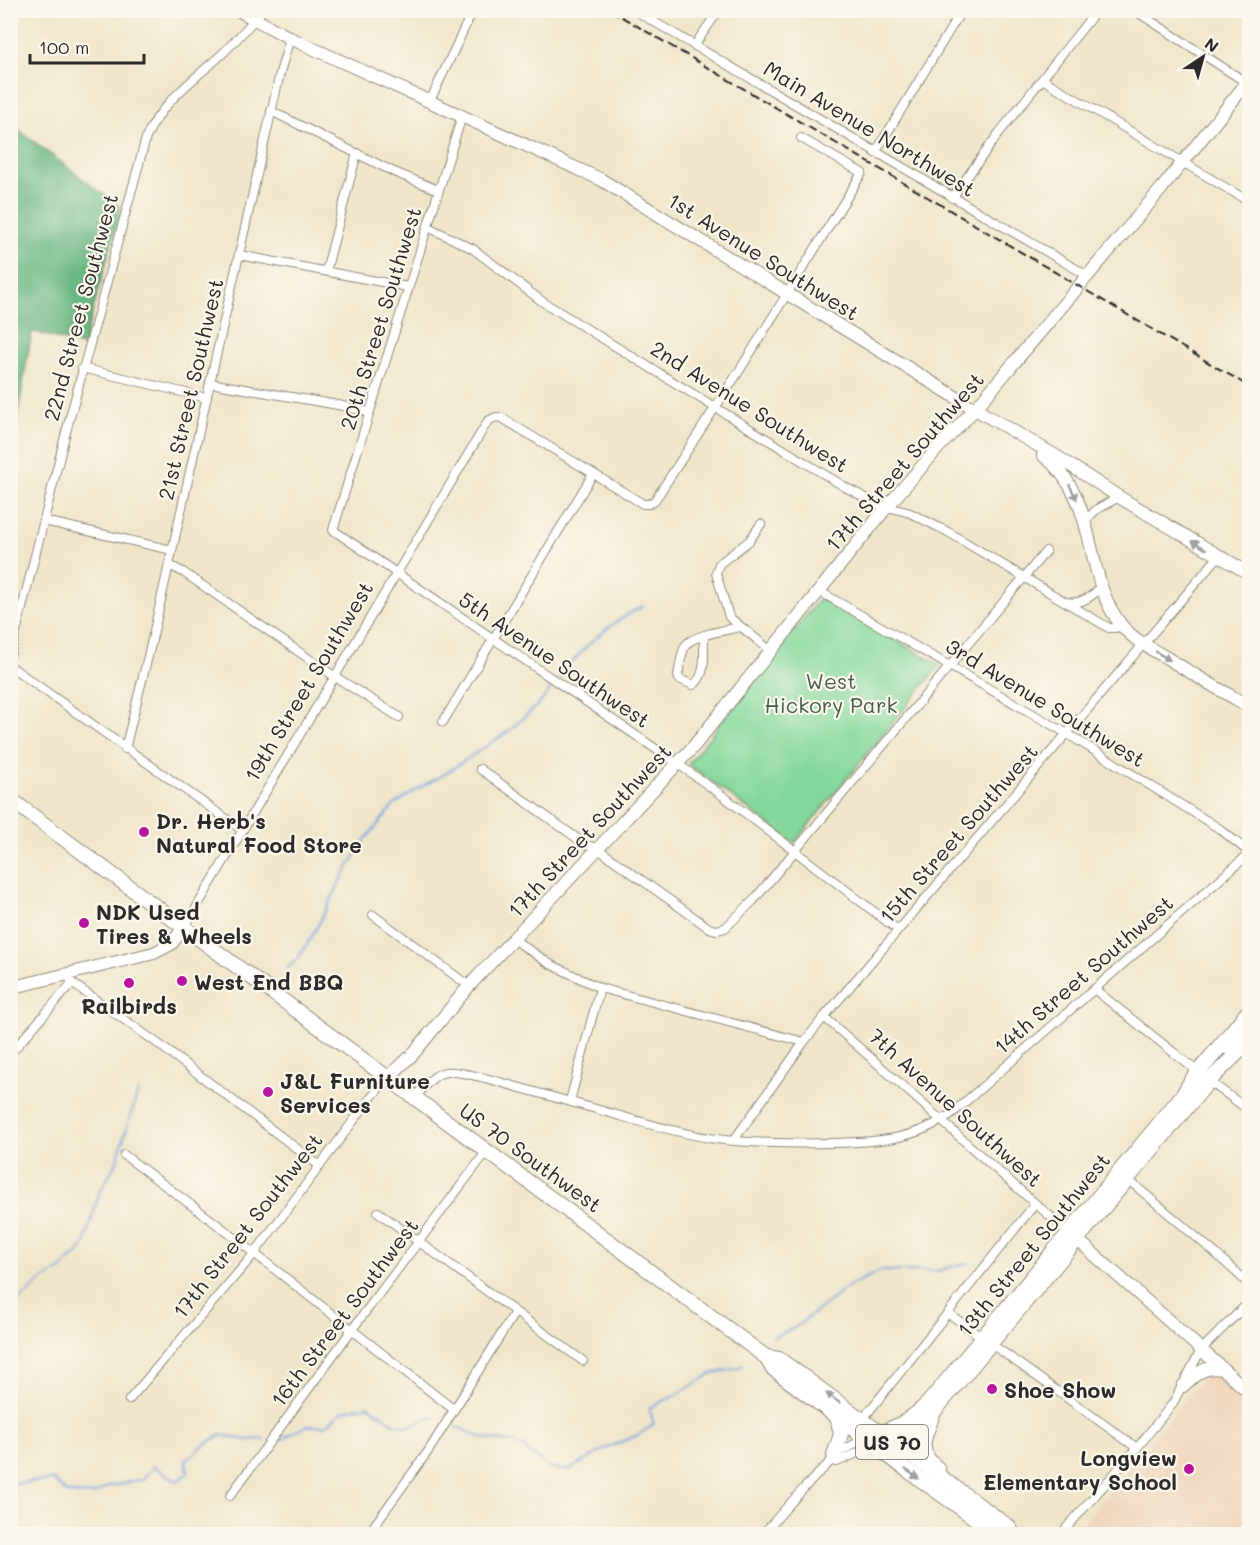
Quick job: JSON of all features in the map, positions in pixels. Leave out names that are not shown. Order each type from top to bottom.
[{"type":"highway","points":[[1185,1092],[1203,1077],[1250,1010]]},
{"type":"main road","name":"US 70 Southwest","points":[[10,799],[766,1357],[772,1368],[837,1417],[878,1439],[982,1507],[1009,1527],[1013,1534]]},
{"type":"main road","name":"13th Street Southwest","points":[[1124,1176],[1185,1092],[1195,1085],[1228,1045],[1250,1027]]},
{"type":"main road","name":"13th Street Southwest","points":[[878,1439],[910,1431],[933,1413],[987,1341],[1203,1077],[1250,1041]]},
{"type":"main road","name":"13th Street Southwest","points":[[878,1439],[921,1411],[987,1341]]},
{"type":"main road","name":"US 70 Southwest","points":[[766,1357],[779,1359],[862,1420],[878,1439],[997,1534]]},
{"type":"main road","points":[[933,1413],[924,1435],[923,1443],[927,1458],[975,1496],[982,1507]]},
{"type":"main road","points":[[832,1458],[841,1434],[837,1417]]},
{"type":"street","name":"1st Avenue Southwest","points":[[237,10],[290,38],[600,179],[1018,436],[1056,456],[1119,497],[1250,574]]},
{"type":"street","name":"22nd Street Southwest","points":[[10,656],[82,368],[136,170],[150,128],[165,105],[224,53],[263,10]]},
{"type":"street","points":[[430,101],[473,10]]},
{"type":"street","name":"Main Avenue Northwest","points":[[634,10],[1088,276]]},
{"type":"street","points":[[694,45],[718,10]]},
{"type":"street","points":[[875,153],[962,10]]},
{"type":"street","points":[[952,198],[996,136],[1098,10]]},
{"type":"street","points":[[1134,10],[1248,81]]},
{"type":"street","name":"21st Street Southwest","points":[[125,749],[169,565],[271,111],[290,38]]},
{"type":"street","points":[[1042,79],[1250,202]]},
{"type":"street","name":"17th Street Southwest","points":[[129,1400],[254,1254],[369,1100],[413,1054],[513,939],[678,764],[886,508],[975,409],[1088,276],[1248,81]]},
{"type":"street","points":[[271,111],[438,190]]},
{"type":"street","name":"20th Street Southwest","points":[[333,530],[462,116]]},
{"type":"street","points":[[443,722],[592,474],[643,504],[649,504],[655,500],[715,409],[862,173],[801,138]]},
{"type":"street","points":[[326,271],[357,153]]},
{"type":"street","name":"2nd Avenue Southwest","points":[[428,227],[472,249],[543,302],[844,487],[886,508],[910,513],[939,527],[1109,628],[1122,626]]},
{"type":"street","points":[[239,255],[408,286]]},
{"type":"street","points":[[82,368],[207,398]]},
{"type":"street","points":[[210,383],[369,412]]},
{"type":"street","name":"19th Street Southwest","points":[[10,988],[70,978],[154,953],[171,944],[184,928],[488,420],[502,418],[592,474]]},
{"type":"street","name":"2nd Avenue Southwest","points":[[1018,436],[1046,457],[1066,479],[1080,505],[1107,600],[1122,626],[1143,644],[1250,707]]},
{"type":"street","points":[[1085,521],[1097,509],[1119,497]]},
{"type":"street","points":[[44,521],[172,550]]},
{"type":"street","points":[[761,524],[749,541],[723,559],[716,573],[729,617],[771,651]]},
{"type":"street","name":"5th Avenue Southwest","points":[[333,530],[678,764],[898,930]]},
{"type":"street","points":[[480,768],[585,844],[598,849],[709,928],[720,930],[730,924],[753,901],[892,732],[1046,551]]},
{"type":"street","name":"15th Street Southwest","points":[[734,1140],[824,1017],[1218,556]]},
{"type":"street","points":[[169,565],[183,572],[334,676],[399,717]]},
{"type":"street","points":[[1062,601],[1073,603],[1082,601],[1089,598],[1102,585]]},
{"type":"street","name":"3rd Avenue Southwest","points":[[819,591],[1066,733],[1220,829],[1250,853]]},
{"type":"street","points":[[704,636],[706,654],[699,681],[693,685],[682,682],[678,675],[684,646],[693,639],[704,636],[740,627]]},
{"type":"street","points":[[10,666],[40,685],[125,749],[242,831]]},
{"type":"street","name":"14th Street Southwest","points":[[416,1098],[432,1078],[440,1073],[453,1071],[675,1131],[710,1138],[779,1143],[870,1142],[916,1133],[940,1122],[1250,853]]},
{"type":"street","points":[[373,915],[470,986]]},
{"type":"street","points":[[513,939],[550,964],[600,988],[804,1042]]},
{"type":"street","points":[[10,1054],[70,978],[320,1166]]},
{"type":"street","points":[[570,1101],[600,988]]},
{"type":"street","points":[[1094,989],[1203,1077],[1250,1111]]},
{"type":"street","name":"7th Avenue Southwest","points":[[824,1017],[1250,1394]]},
{"type":"street","name":"16th Street Southwest","points":[[230,1496],[351,1330],[487,1151]]},
{"type":"street","points":[[124,1155],[453,1410]]},
{"type":"street","points":[[1124,1176],[1250,1285]]},
{"type":"street","points":[[862,1420],[1035,1204]]},
{"type":"street","points":[[378,1212],[583,1361]]},
{"type":"street","points":[[1061,1534],[1137,1448],[1173,1403],[1201,1350],[1250,1301]]},
{"type":"street","points":[[368,1534],[429,1450],[515,1312]]},
{"type":"street","points":[[948,1313],[1137,1448]]},
{"type":"street","points":[[1183,1386],[1201,1371],[1212,1368],[1222,1369]]},
{"type":"street","name":"13th Street Southwest","points":[[763,1534],[832,1458],[878,1439]]},
{"type":"shaded area","name":"Longview Elementary School","points":[[1210,1369],[1249,1403],[1249,1534],[1075,1534]]},
{"type":"green space","points":[[12,125],[121,208],[83,346],[32,331],[11,451]]},
{"type":"green space","name":"West Hickory Park","points":[[820,598],[940,665],[794,843],[688,764]]},
{"type":"waterway","points":[[558,680],[596,638],[643,606]]},
{"type":"waterway","points":[[287,969],[299,957],[315,931],[364,841],[394,805],[509,731],[541,702],[554,684]]},
{"type":"waterway","points":[[10,1309],[41,1281],[60,1270],[83,1248],[99,1194],[116,1163],[138,1092]]},
{"type":"waterway","points":[[773,1337],[796,1327],[849,1286],[880,1271],[937,1271],[968,1264]]},
{"type":"waterway","points":[[455,1426],[482,1438],[517,1443],[549,1467],[567,1471],[605,1449],[638,1435],[654,1424],[649,1408],[711,1374],[739,1368],[743,1365]]},
{"type":"waterway","points":[[278,1440],[306,1426],[325,1426],[343,1411],[368,1405],[397,1424],[407,1426],[427,1418],[435,1418]]},
{"type":"waterway","points":[[10,1484],[53,1480],[67,1493],[93,1495],[107,1487],[143,1479],[153,1466],[177,1481],[188,1473],[186,1460],[205,1444],[222,1435],[245,1440],[264,1439]]},
{"type":"railway","points":[[610,10],[1250,387]]},
{"type":"place","name":"Dr. Herb's Natural Food Store","points":[[144,832]]},
{"type":"place","name":"NDK Used Tires & Wheels","points":[[84,923]]},
{"type":"place","name":"West End BBQ","points":[[182,981]]},
{"type":"place","name":"Railbirds","points":[[129,983]]},
{"type":"place","name":"J&L Furniture Services","points":[[268,1092]]},
{"type":"place","name":"Shoe Show","points":[[992,1389]]},
{"type":"place","name":"Longview Elementary School","points":[[1189,1469]]}]
